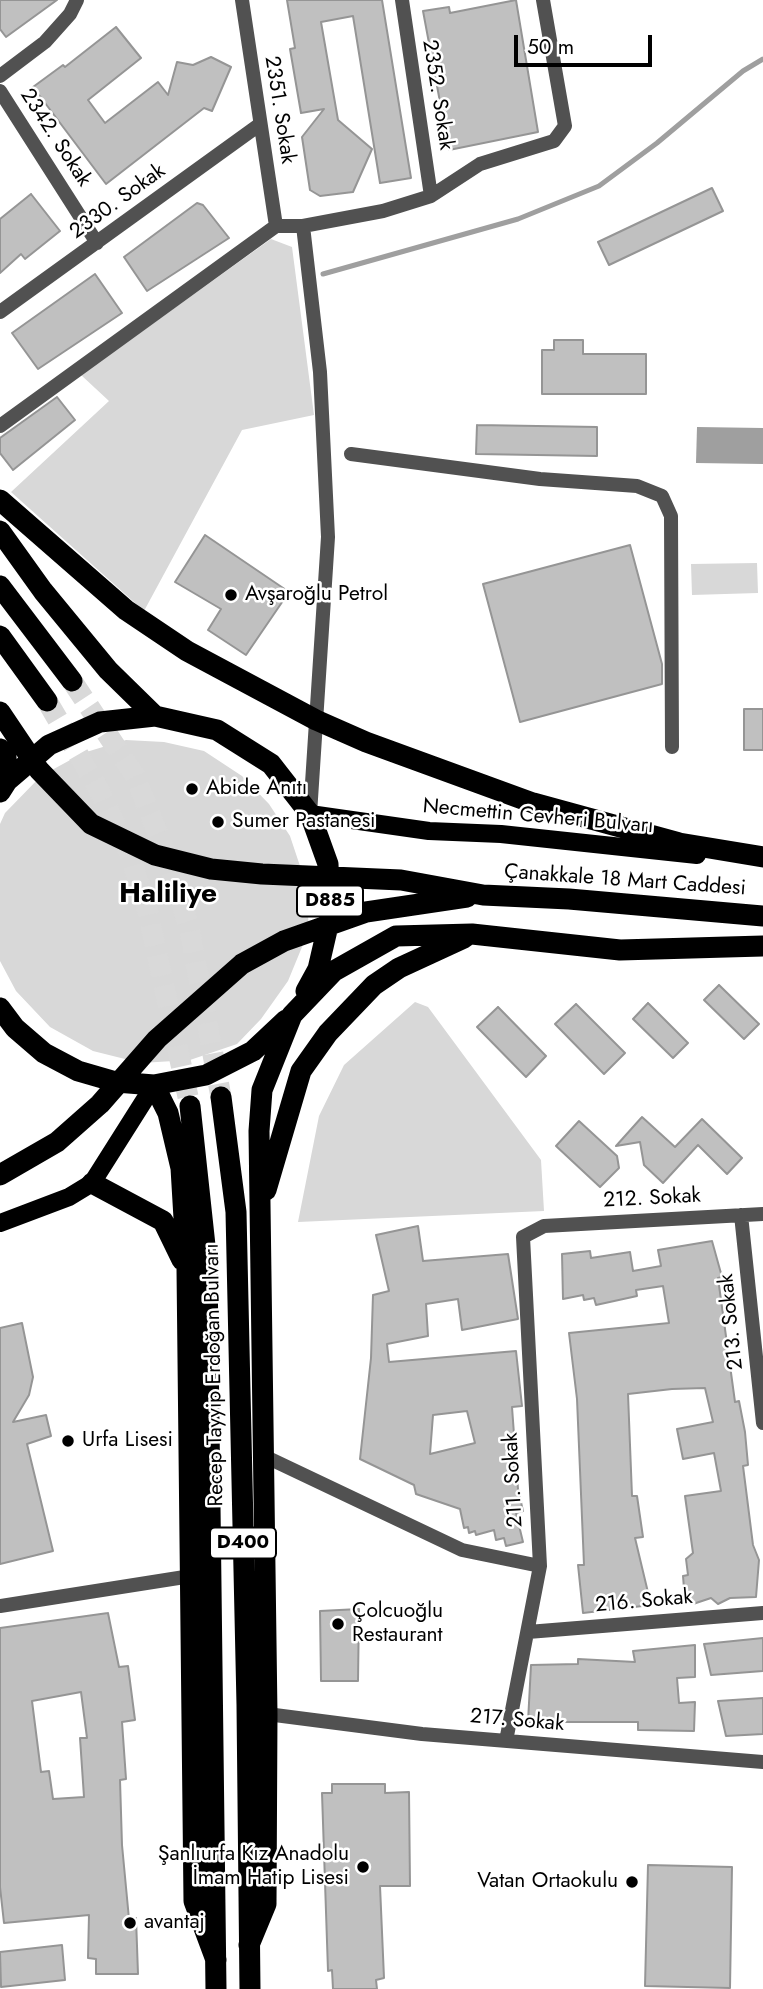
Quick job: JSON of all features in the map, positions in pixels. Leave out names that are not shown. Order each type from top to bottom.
[{"type":"highway","points":[[0,500],[146,624],[187,651],[316,720],[366,742],[533,803],[678,843],[763,860]]},
{"type":"highway","points":[[0,531],[43,591],[100,660],[155,716]]},
{"type":"highway","points":[[0,586],[72,681]]},
{"type":"highway","points":[[0,636],[47,701]]},
{"type":"highway","points":[[0,712],[7,741],[2,786]]},
{"type":"highway","name":"D885","points":[[0,1008],[15,1028],[44,1053],[78,1071],[116,1082],[154,1085],[206,1075],[253,1051],[292,1015],[318,969],[330,917],[328,864],[310,814],[271,764],[217,730],[155,716],[100,722],[49,745],[2,786]]},
{"type":"highway","points":[[7,741],[91,824],[155,855],[211,869],[401,880],[483,895]]},
{"type":"highway","points":[[0,1175],[57,1142],[100,1104],[157,1039],[242,964],[284,942],[366,912],[483,895]]},
{"type":"highway","name":"Çanakkale 18 Mart Caddesi","points":[[483,895],[569,899],[763,916]]},
{"type":"highway","points":[[260,1208],[300,1071],[328,1033],[373,985],[399,968],[472,934]]},
{"type":"highway","points":[[249,1945],[266,1904],[267,1714],[259,1131],[262,1090],[292,1015],[334,971],[396,936],[472,934],[620,950],[763,946]]},
{"type":"highway","points":[[154,1085],[168,1113],[181,1168],[187,1269],[194,1901],[216,1960]]},
{"type":"highway","name":"Recep Tayyip Erdoğan Bulvarı","points":[[221,1097],[236,1212],[247,1692],[250,1989]]},
{"type":"highway","name":"Recep Tayyip Erdoğan Bulvarı","points":[[190,1106],[207,1264],[213,1545],[216,1989]]},
{"type":"highway","points":[[92,1183],[163,1221],[187,1269]]},
{"type":"main road","name":"Necmettin Cevheri Bulvarı","points":[[310,814],[429,831],[501,834],[763,860]]},
{"type":"main road","points":[[0,1223],[69,1197],[92,1183],[154,1085]]},
{"type":"street","points":[[0,76],[45,42],[70,14],[77,0]]},
{"type":"street","name":"2351. Sokak","points":[[242,0],[276,226]]},
{"type":"street","name":"2352. Sokak","points":[[402,0],[431,196]]},
{"type":"street","points":[[0,426],[276,226],[303,226],[383,211],[431,196],[480,164],[554,141],[565,126],[543,0]]},
{"type":"street","name":"2342. Sokak","points":[[0,91],[97,243]]},
{"type":"street","name":"2330. Sokak","points":[[0,312],[259,125]]},
{"type":"street","points":[[303,226],[320,372],[328,537],[310,814]]},
{"type":"street","points":[[351,454],[540,479],[636,486],[662,496],[671,516],[673,747]]},
{"type":"street","name":"212. Sokak","points":[[544,1226],[763,1214]]},
{"type":"street","name":"213. Sokak","points":[[741,1215],[762,1393],[763,1423]]},
{"type":"street","name":"211. Sokak","points":[[506,1741],[540,1566],[523,1237],[544,1226]]},
{"type":"street","points":[[264,1456],[462,1550],[540,1566]]},
{"type":"street","points":[[0,1606],[191,1576]]},
{"type":"street","name":"216. Sokak","points":[[528,1632],[763,1613]]},
{"type":"street","name":"217. Sokak","points":[[267,1714],[506,1741],[763,1762]]},
{"type":"shaded area","points":[[271,239],[292,247],[314,415],[242,430],[144,611],[11,492],[109,401],[81,375]]},
{"type":"shaded area","points":[[697,427],[763,428],[763,464],[696,463]]},
{"type":"shaded area","points":[[757,563],[758,593],[692,595],[691,564]]},
{"type":"shaded area","points":[[126,740],[164,742],[204,751],[242,776],[269,804],[290,836],[306,884],[309,930],[288,981],[261,1019],[237,1044],[190,1060],[141,1063],[93,1051],[50,1027],[16,991],[0,961],[0,824],[5,813],[41,776],[83,753]]},
{"type":"shaded area","points":[[415,1002],[428,1007],[541,1160],[544,1211],[298,1222],[319,1116],[344,1065]]},
{"type":"building","points":[[0,0],[57,0],[6,37],[0,29]]},
{"type":"building","points":[[287,0],[382,0],[411,178],[380,183],[353,16],[321,22],[338,120],[372,149],[353,192],[320,196],[310,190],[302,137],[324,109],[301,113],[290,49],[295,48]]},
{"type":"building","points":[[516,0],[538,132],[449,150],[423,11],[449,7],[450,13]]},
{"type":"building","points":[[116,27],[141,58],[88,100],[105,123],[158,82],[168,95],[177,62],[193,65],[211,57],[231,67],[212,111],[204,108],[106,184],[33,87],[63,65],[65,67]]},
{"type":"building","points":[[712,188],[723,211],[609,265],[598,242]]},
{"type":"building","points":[[31,194],[60,231],[25,259],[21,254],[0,273],[0,219]]},
{"type":"building","points":[[197,203],[203,205],[229,238],[147,291],[124,257]]},
{"type":"building","points":[[95,274],[122,313],[38,369],[12,333]]},
{"type":"building","points":[[554,340],[583,340],[583,354],[646,354],[646,394],[542,394],[542,350],[554,350]]},
{"type":"building","points":[[57,397],[75,420],[13,470],[0,453],[0,438]]},
{"type":"building","points":[[477,425],[597,427],[597,456],[476,454]]},
{"type":"building","points":[[205,535],[289,592],[246,655],[208,630],[221,609],[175,582]]},
{"type":"building","points":[[630,545],[662,664],[662,684],[520,722],[483,584]]},
{"type":"building","points":[[744,709],[763,709],[763,750],[744,750]]},
{"type":"building","points":[[719,985],[759,1024],[744,1039],[704,1000]]},
{"type":"building","points":[[648,1003],[688,1043],[673,1058],[633,1019]]},
{"type":"building","points":[[576,1004],[625,1053],[604,1074],[555,1024]]},
{"type":"building","points":[[498,1007],[546,1056],[526,1077],[477,1027]]},
{"type":"building","points":[[642,1117],[675,1147],[702,1119],[742,1158],[727,1174],[698,1145],[663,1183],[644,1165],[640,1142],[616,1146]]},
{"type":"building","points":[[579,1121],[617,1156],[619,1168],[600,1187],[556,1146]]},
{"type":"building","points":[[418,1226],[423,1261],[508,1254],[518,1319],[462,1330],[458,1299],[426,1304],[428,1336],[387,1344],[389,1362],[516,1351],[522,1406],[512,1407],[518,1489],[523,1511],[516,1513],[523,1542],[506,1546],[504,1538],[496,1540],[494,1530],[476,1535],[475,1531],[469,1533],[468,1527],[464,1528],[460,1509],[416,1494],[414,1485],[360,1459],[371,1358],[373,1295],[389,1291],[376,1235]],"holes":[[[467,1411],[475,1443],[430,1454],[433,1415]]]},
{"type":"building","points":[[712,1241],[722,1277],[718,1278],[735,1402],[739,1401],[745,1432],[748,1465],[743,1466],[753,1545],[759,1560],[756,1597],[730,1598],[718,1604],[711,1598],[693,1604],[685,1601],[683,1576],[688,1575],[686,1559],[693,1553],[685,1496],[721,1491],[714,1453],[683,1459],[677,1429],[713,1422],[705,1388],[672,1389],[628,1394],[632,1496],[637,1496],[643,1537],[635,1538],[651,1605],[583,1613],[578,1565],[584,1565],[577,1399],[569,1333],[669,1323],[663,1286],[636,1290],[637,1296],[596,1305],[594,1298],[584,1300],[583,1295],[563,1299],[562,1254],[590,1251],[591,1258],[630,1252],[633,1271],[661,1266],[658,1250]]},
{"type":"building","points":[[22,1323],[33,1377],[29,1395],[13,1422],[46,1415],[51,1436],[27,1444],[53,1551],[0,1564],[0,1328]]},
{"type":"building","points":[[359,1609],[358,1681],[321,1681],[320,1611]]},
{"type":"building","points":[[108,1613],[119,1667],[128,1666],[135,1720],[122,1722],[126,1779],[120,1780],[122,1845],[129,1919],[136,1918],[138,1974],[96,1974],[96,1959],[88,1958],[89,1915],[4,1923],[0,1887],[0,1628]],"holes":[[[81,1692],[87,1738],[80,1738],[84,1797],[53,1799],[49,1771],[41,1772],[32,1701]]]},
{"type":"building","points":[[763,1638],[763,1671],[711,1675],[704,1644]]},
{"type":"building","points":[[695,1645],[695,1677],[677,1678],[679,1703],[695,1702],[694,1731],[638,1730],[638,1722],[528,1722],[531,1665],[578,1664],[578,1659],[635,1662],[633,1651]]},
{"type":"building","points":[[763,1698],[763,1734],[726,1736],[718,1701]]},
{"type":"building","points":[[332,1784],[385,1784],[385,1793],[409,1792],[410,1886],[380,1886],[384,1978],[376,1980],[377,1989],[333,1989],[332,1970],[328,1971],[322,1793],[332,1793]]},
{"type":"building","points":[[648,1865],[732,1867],[730,1988],[645,1986]]},
{"type":"building","points":[[62,1945],[65,1980],[1,1987],[0,1952]]},
{"type":"waterway","points":[[323,274],[518,219],[599,186],[657,143],[743,71],[763,59]]},
{"type":"tunnel","points":[[72,681],[135,776],[165,852],[189,927],[221,1097]]},
{"type":"tunnel","points":[[47,701],[99,790],[128,850],[147,908],[190,1106]]},
{"type":"place","name":"Avşaroğlu Petrol","points":[[231,595]]},
{"type":"place","name":"Abide Anıtı","points":[[192,789]]},
{"type":"place","name":"Sumer Pastanesi","points":[[218,822]]},
{"type":"place","name":"Urfa Lisesi","points":[[68,1441]]},
{"type":"place","name":"Çolcuoğlu Restaurant","points":[[338,1624]]},
{"type":"place","name":"Şanlıurfa Kız Anadolu İmam Hatip Lisesi","points":[[363,1867]]},
{"type":"place","name":"Vatan Ortaokulu","points":[[632,1882]]},
{"type":"place","name":"avantaj","points":[[130,1923]]},
{"type":"district","name":"Haliliye","points":[[168,895]]}]
